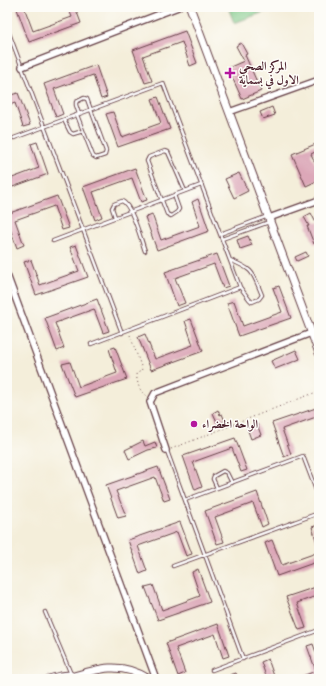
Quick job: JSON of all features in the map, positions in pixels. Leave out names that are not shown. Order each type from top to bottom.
[{"type":"street","points":[[22,67],[178,7]]},
{"type":"street","points":[[190,7],[319,353]]},
{"type":"street","points":[[229,112],[319,80]]},
{"type":"street","points":[[269,218],[319,200]]},
{"type":"street","points":[[7,275],[156,679]]},
{"type":"street","points":[[166,450],[150,402],[155,394],[319,330]]},
{"type":"street","points":[[49,679],[60,676],[70,677],[99,669],[121,667],[135,671],[149,679]]},
{"type":"lane","points":[[7,28],[122,333]]},
{"type":"lane","points":[[14,138],[163,83],[240,287],[252,302],[259,299],[262,295],[252,271],[230,260]]},
{"type":"lane","points":[[84,98],[87,99],[91,110],[106,151],[105,154],[96,158],[93,156],[83,131],[76,102],[84,98]]},
{"type":"lane","points":[[64,120],[70,132],[73,134],[83,131]]},
{"type":"lane","points":[[174,195],[179,209],[171,216],[167,214],[147,161],[149,157],[165,151],[168,152],[185,191]]},
{"type":"lane","points":[[52,242],[201,185]]},
{"type":"lane","points":[[114,218],[112,208],[114,204],[122,201],[125,202],[145,251]]},
{"type":"lane","points":[[220,234],[269,218]]},
{"type":"lane","points":[[222,239],[269,218]]},
{"type":"lane","points":[[91,344],[240,287]]},
{"type":"lane","points":[[166,450],[243,659]]},
{"type":"lane","points":[[184,500],[303,456],[319,498]]},
{"type":"lane","points":[[216,488],[213,479],[214,476],[223,471],[227,473],[232,483]]},
{"type":"lane","points":[[173,566],[319,513]]},
{"type":"lane","points":[[45,612],[70,677]]},
{"type":"lane","points":[[212,670],[319,630]]},
{"type":"path","points":[[128,330],[142,369],[136,374],[138,387],[141,393],[152,398]]},
{"type":"path","points":[[166,450],[319,391]]},
{"type":"green space","points":[[228,7],[278,7],[234,23]]},
{"type":"building","points":[[24,7],[33,31],[72,17],[68,7],[75,7],[81,23],[29,42],[17,9]]},
{"type":"building","points":[[185,31],[197,63],[190,66],[182,42],[143,56],[152,81],[145,83],[133,50]]},
{"type":"building","points":[[241,43],[247,54],[245,55],[261,91],[242,99],[228,68],[244,61],[236,46]]},
{"type":"building","points":[[96,65],[107,97],[101,99],[93,75],[54,89],[63,114],[56,117],[44,84]]},
{"type":"building","points":[[18,93],[30,125],[23,127],[15,103],[7,106],[7,96]]},
{"type":"building","points":[[158,97],[170,129],[118,147],[106,114],[113,112],[122,137],[161,123],[152,99]]},
{"type":"building","points":[[272,107],[275,115],[263,119],[260,112]]},
{"type":"building","points":[[37,142],[48,174],[7,189],[7,180],[39,168],[31,144]]},
{"type":"building","points":[[318,143],[319,150],[311,154],[319,171],[319,180],[306,186],[292,154]]},
{"type":"building","points":[[135,168],[147,200],[141,202],[132,178],[93,192],[102,217],[95,220],[83,187]]},
{"type":"building","points":[[239,173],[248,191],[234,198],[225,179]]},
{"type":"building","points":[[57,196],[69,228],[62,230],[54,206],[15,220],[24,245],[17,248],[7,220],[7,214]]},
{"type":"building","points":[[198,199],[209,231],[157,250],[145,217],[152,214],[161,240],[200,226],[192,202]]},
{"type":"building","points":[[311,213],[316,223],[319,222],[319,242],[314,244],[307,226],[309,226],[304,217]]},
{"type":"building","points":[[248,236],[252,245],[240,249],[237,240]]},
{"type":"building","points":[[76,245],[88,277],[36,295],[24,262],[31,260],[40,285],[79,271],[70,247]]},
{"type":"building","points":[[306,252],[308,256],[297,261],[295,257]]},
{"type":"building","points":[[217,254],[229,286],[223,288],[214,264],[175,278],[185,303],[177,306],[165,272]]},
{"type":"building","points":[[279,286],[291,318],[239,336],[227,303],[234,301],[243,326],[282,312],[273,288]]},
{"type":"building","points":[[97,299],[109,331],[103,333],[94,309],[55,323],[64,348],[57,351],[45,318]]},
{"type":"building","points":[[191,319],[203,351],[151,370],[138,337],[145,334],[155,359],[193,345],[185,321]]},
{"type":"building","points":[[115,347],[127,379],[75,397],[62,364],[70,362],[79,387],[117,373],[109,349]]},
{"type":"building","points":[[296,350],[300,359],[275,369],[271,361]]},
{"type":"building","points":[[319,407],[319,416],[282,429],[291,454],[284,457],[272,423]]},
{"type":"building","points":[[218,410],[220,415],[222,414],[225,421],[218,424],[213,413]]},
{"type":"building","points":[[257,424],[261,435],[251,439],[247,428]]},
{"type":"building","points":[[235,438],[247,470],[241,472],[232,448],[193,462],[202,487],[195,490],[183,456]]},
{"type":"building","points":[[143,441],[145,446],[155,442],[157,448],[148,450],[129,459],[125,450]]},
{"type":"building","points":[[158,467],[170,499],[164,501],[155,477],[116,491],[126,516],[118,518],[106,485]]},
{"type":"building","points":[[257,492],[268,524],[262,527],[253,503],[215,517],[224,542],[217,544],[205,511]]},
{"type":"building","points":[[180,522],[192,554],[186,556],[177,532],[138,546],[147,571],[140,574],[128,540]]},
{"type":"building","points":[[318,525],[319,529],[318,546],[312,527]]},
{"type":"building","points":[[272,540],[282,565],[319,552],[319,561],[277,576],[265,543]]},
{"type":"building","points":[[198,569],[210,602],[158,620],[145,587],[153,585],[162,610],[200,596],[192,572]]},
{"type":"building","points":[[319,586],[319,595],[297,603],[306,628],[299,630],[286,597]]},
{"type":"building","points":[[218,624],[229,656],[223,658],[215,634],[176,648],[185,673],[178,676],[166,643]]},
{"type":"building","points":[[313,644],[319,661],[319,678],[294,679],[316,671],[307,646]]},
{"type":"building","points":[[268,659],[275,679],[267,679],[261,662]]},
{"type":"building","points":[[236,673],[238,679],[231,679],[230,675]]},
{"type":"place","name":"المركز الصحي الاول في بسماية","points":[[230,73]]},
{"type":"place","name":"الواحة الخضراء","points":[[194,424]]}]
